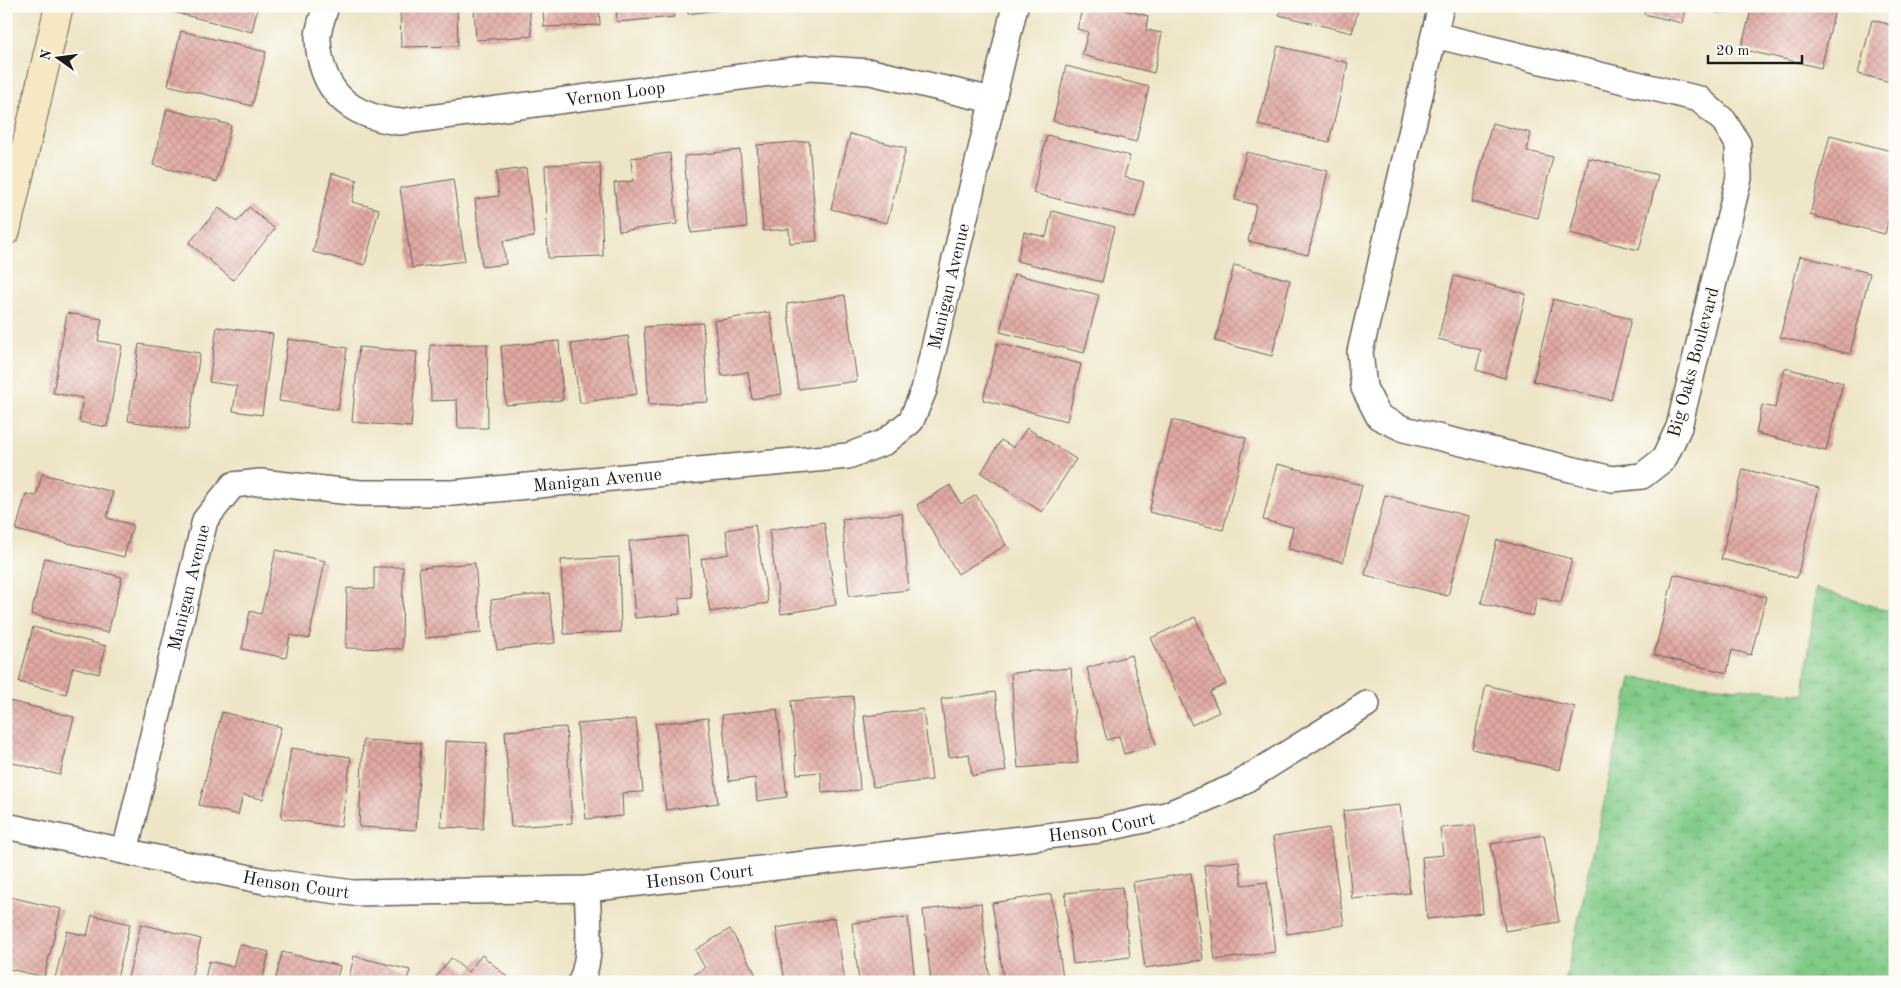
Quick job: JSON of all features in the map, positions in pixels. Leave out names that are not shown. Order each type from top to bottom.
[{"type":"street","points":[[6,231],[59,6]]},
{"type":"street","name":"Vernon Loop","points":[[326,6],[318,39],[325,77],[343,102],[376,119],[399,122],[809,68],[870,72],[992,100]]},
{"type":"street","name":"Manigan Avenue","points":[[125,852],[205,520],[233,485],[260,482],[360,493],[453,493],[848,456],[885,442],[911,421],[924,390],[1015,6]]},
{"type":"street","name":"Big Oaks Boulevard","points":[[1434,35],[1699,99],[1724,121],[1738,144],[1739,178],[1679,427],[1664,459],[1642,476],[1612,479],[1404,429],[1380,416],[1364,388],[1360,352],[1434,35],[1442,6]]},
{"type":"street","name":"Henson Court","points":[[6,826],[264,881],[353,893],[587,889],[1099,830],[1166,815],[1234,787],[1367,704]]},
{"type":"street","points":[[581,982],[586,969],[588,952],[587,889]]},
{"type":"green space","points":[[1816,588],[1895,613],[1895,971],[1883,982],[1565,982],[1631,678],[1804,694]]},
{"type":"building","points":[[170,6],[258,6],[252,32],[169,11]]},
{"type":"building","points":[[400,6],[457,6],[458,46],[401,47]]},
{"type":"building","points":[[474,6],[529,6],[532,36],[476,40]]},
{"type":"building","points":[[543,6],[599,6],[600,25],[544,27]]},
{"type":"building","points":[[616,6],[673,6],[674,17],[617,22]]},
{"type":"building","points":[[687,6],[739,6],[739,7],[688,14]]},
{"type":"building","points":[[904,6],[922,6],[921,11]]},
{"type":"building","points":[[1083,6],[1108,6],[1148,16],[1146,30],[1162,33],[1154,73],[1082,55],[1088,32],[1077,29]]},
{"type":"building","points":[[1282,6],[1359,6],[1352,33],[1279,15]]},
{"type":"building","points":[[1646,6],[1686,6],[1682,23],[1644,14]]},
{"type":"building","points":[[1696,6],[1721,6],[1719,13]]},
{"type":"building","points":[[1752,6],[1836,6],[1821,68],[1741,49]]},
{"type":"building","points":[[1872,20],[1895,26],[1895,83],[1858,74]]},
{"type":"building","points":[[181,31],[266,52],[252,106],[168,85]]},
{"type":"building","points":[[1278,46],[1348,63],[1329,142],[1258,125]]},
{"type":"building","points":[[1066,66],[1149,87],[1136,142],[1053,121]]},
{"type":"building","points":[[167,109],[231,125],[217,182],[153,165]]},
{"type":"building","points":[[1492,123],[1531,133],[1527,151],[1553,157],[1538,218],[1472,202]]},
{"type":"building","points":[[850,134],[906,148],[887,223],[831,209]]},
{"type":"building","points":[[1047,135],[1130,156],[1124,177],[1144,182],[1135,218],[1033,193]]},
{"type":"building","points":[[1830,135],[1895,152],[1895,195],[1885,234],[1810,215]]},
{"type":"building","points":[[809,141],[817,241],[790,243],[789,229],[763,231],[757,145]]},
{"type":"building","points":[[740,150],[747,227],[691,233],[684,156]]},
{"type":"building","points":[[1246,152],[1328,171],[1308,255],[1248,241],[1256,205],[1235,200]]},
{"type":"building","points":[[670,153],[677,224],[619,231],[614,183],[633,181],[631,158]]},
{"type":"building","points":[[1589,158],[1658,175],[1639,250],[1570,233]]},
{"type":"building","points":[[600,163],[603,256],[548,258],[545,165]]},
{"type":"building","points":[[526,168],[534,237],[503,241],[506,264],[482,267],[475,199],[499,196],[496,172]]},
{"type":"building","points":[[332,173],[357,180],[352,202],[379,209],[365,265],[313,252]]},
{"type":"building","points":[[453,179],[465,261],[412,268],[400,188]]},
{"type":"building","points":[[249,207],[275,229],[233,280],[189,243],[219,208],[237,222]]},
{"type":"building","points":[[1052,211],[1115,227],[1102,282],[1017,261],[1024,232],[1046,237]]},
{"type":"building","points":[[1800,256],[1870,273],[1850,354],[1780,337]]},
{"type":"building","points":[[1234,265],[1290,280],[1272,356],[1215,341]]},
{"type":"building","points":[[1014,274],[1099,295],[1084,353],[1000,332]]},
{"type":"building","points":[[1454,276],[1526,294],[1505,378],[1476,370],[1481,350],[1438,339]]},
{"type":"building","points":[[845,295],[857,381],[798,389],[787,304]]},
{"type":"building","points":[[1553,299],[1631,319],[1611,400],[1533,381]]},
{"type":"building","points":[[770,312],[782,394],[752,399],[748,372],[722,376],[714,321]]},
{"type":"building","points":[[67,313],[102,319],[98,341],[122,345],[107,427],[79,422],[83,398],[53,393]]},
{"type":"building","points":[[703,323],[708,402],[649,405],[644,327]]},
{"type":"building","points":[[217,327],[273,334],[262,415],[233,411],[237,386],[209,382]]},
{"type":"building","points":[[628,336],[637,394],[580,403],[571,344]]},
{"type":"building","points":[[288,339],[347,348],[338,410],[279,401]]},
{"type":"building","points":[[559,341],[563,400],[506,405],[501,346]]},
{"type":"building","points":[[997,343],[1081,364],[1067,421],[983,400]]},
{"type":"building","points":[[139,344],[200,353],[188,430],[128,421]]},
{"type":"building","points":[[487,344],[488,428],[458,428],[457,400],[431,401],[430,345]]},
{"type":"building","points":[[359,347],[417,352],[411,427],[352,422]]},
{"type":"building","points":[[1785,368],[1843,383],[1826,451],[1756,433],[1762,405],[1775,408]]},
{"type":"building","points":[[1172,420],[1246,438],[1223,530],[1149,512]]},
{"type":"building","points":[[1027,428],[1076,459],[1042,512],[981,473],[1001,440],[1014,448]]},
{"type":"building","points":[[1277,464],[1362,485],[1343,562],[1288,549],[1293,527],[1263,520]]},
{"type":"building","points":[[1743,469],[1819,488],[1797,578],[1721,559]]},
{"type":"building","points":[[42,474],[113,492],[107,518],[133,525],[124,557],[16,530],[26,494],[36,496]]},
{"type":"building","points":[[950,485],[961,504],[976,495],[1006,545],[958,574],[917,505]]},
{"type":"building","points":[[1385,495],[1468,516],[1448,596],[1365,575]]},
{"type":"building","points":[[902,513],[909,590],[849,596],[842,519]]},
{"type":"building","points":[[824,522],[836,605],[781,614],[769,530]]},
{"type":"building","points":[[755,525],[768,603],[710,612],[701,559],[729,554],[726,530]]},
{"type":"building","points":[[687,536],[692,597],[679,598],[680,614],[635,618],[629,541]]},
{"type":"building","points":[[1497,540],[1572,559],[1561,603],[1537,597],[1533,616],[1481,603]]},
{"type":"building","points":[[276,550],[325,561],[309,639],[290,635],[286,658],[242,649],[250,611],[261,614]]},
{"type":"building","points":[[619,557],[621,632],[564,634],[561,560]]},
{"type":"building","points":[[45,558],[122,577],[108,633],[31,614]]},
{"type":"building","points":[[475,563],[481,633],[425,638],[419,568]]},
{"type":"building","points":[[374,567],[403,567],[402,649],[346,648],[347,588],[374,589]]},
{"type":"building","points":[[1674,574],[1766,597],[1751,655],[1732,650],[1727,673],[1654,655]]},
{"type":"building","points":[[549,593],[555,643],[497,650],[491,600]]},
{"type":"building","points":[[1195,617],[1226,684],[1210,692],[1219,712],[1192,725],[1151,638]]},
{"type":"building","points":[[33,627],[106,646],[99,674],[73,667],[66,694],[19,682]]},
{"type":"building","points":[[1131,655],[1156,745],[1124,754],[1119,736],[1107,740],[1087,668]]},
{"type":"building","points":[[1071,668],[1078,763],[1018,768],[1011,673]]},
{"type":"building","points":[[1486,685],[1575,707],[1560,770],[1472,749]]},
{"type":"building","points":[[995,692],[1006,771],[972,776],[969,754],[949,757],[941,699]]},
{"type":"building","points":[[853,696],[860,790],[822,793],[821,772],[797,774],[791,701]]},
{"type":"building","points":[[6,700],[74,717],[60,775],[6,761]]},
{"type":"building","points":[[777,709],[787,797],[757,801],[755,778],[729,781],[722,715]]},
{"type":"building","points":[[923,709],[932,780],[873,787],[864,716]]},
{"type":"building","points":[[222,712],[281,727],[263,799],[243,795],[238,815],[199,805]]},
{"type":"building","points":[[708,718],[718,803],[666,810],[655,724]]},
{"type":"building","points":[[636,719],[643,792],[622,793],[623,816],[586,819],[577,724]]},
{"type":"building","points":[[566,727],[572,823],[511,827],[505,731]]},
{"type":"building","points":[[363,740],[421,743],[416,830],[359,827]]},
{"type":"building","points":[[445,741],[487,743],[483,829],[441,827]]},
{"type":"building","points":[[291,748],[351,757],[341,827],[281,818]]},
{"type":"building","points":[[1400,805],[1410,893],[1352,899],[1343,811]]},
{"type":"building","points":[[1475,825],[1483,913],[1427,919],[1422,857],[1443,855],[1440,828]]},
{"type":"building","points":[[1329,828],[1344,925],[1287,934],[1273,837]]},
{"type":"building","points":[[1544,835],[1559,922],[1505,931],[1491,844]]},
{"type":"building","points":[[1239,861],[1242,885],[1267,882],[1275,952],[1215,960],[1204,865]]},
{"type":"building","points":[[1191,873],[1203,960],[1145,968],[1133,882]]},
{"type":"building","points":[[1122,887],[1130,957],[1073,964],[1065,893]]},
{"type":"building","points":[[1051,894],[1063,978],[1038,982],[1004,982],[992,903]]},
{"type":"building","points":[[6,896],[61,909],[44,977],[6,968]]},
{"type":"building","points":[[981,903],[990,982],[931,982],[923,910]]},
{"type":"building","points":[[92,915],[130,924],[116,982],[54,982],[67,931],[87,936]]},
{"type":"building","points":[[908,917],[915,982],[859,982],[852,923]]},
{"type":"building","points":[[835,918],[845,982],[785,982],[776,928]]},
{"type":"building","points":[[141,924],[201,939],[190,982],[127,982]]},
{"type":"building","points":[[730,929],[760,982],[688,982],[687,979],[705,968],[695,950]]},
{"type":"building","points":[[239,944],[269,952],[262,982],[204,982],[209,961],[233,967]]},
{"type":"building","points":[[282,952],[340,966],[336,982],[275,982]]},
{"type":"building","points":[[482,955],[513,982],[432,982],[451,958],[468,972]]},
{"type":"building","points":[[354,956],[410,970],[407,982],[348,982]]}]
